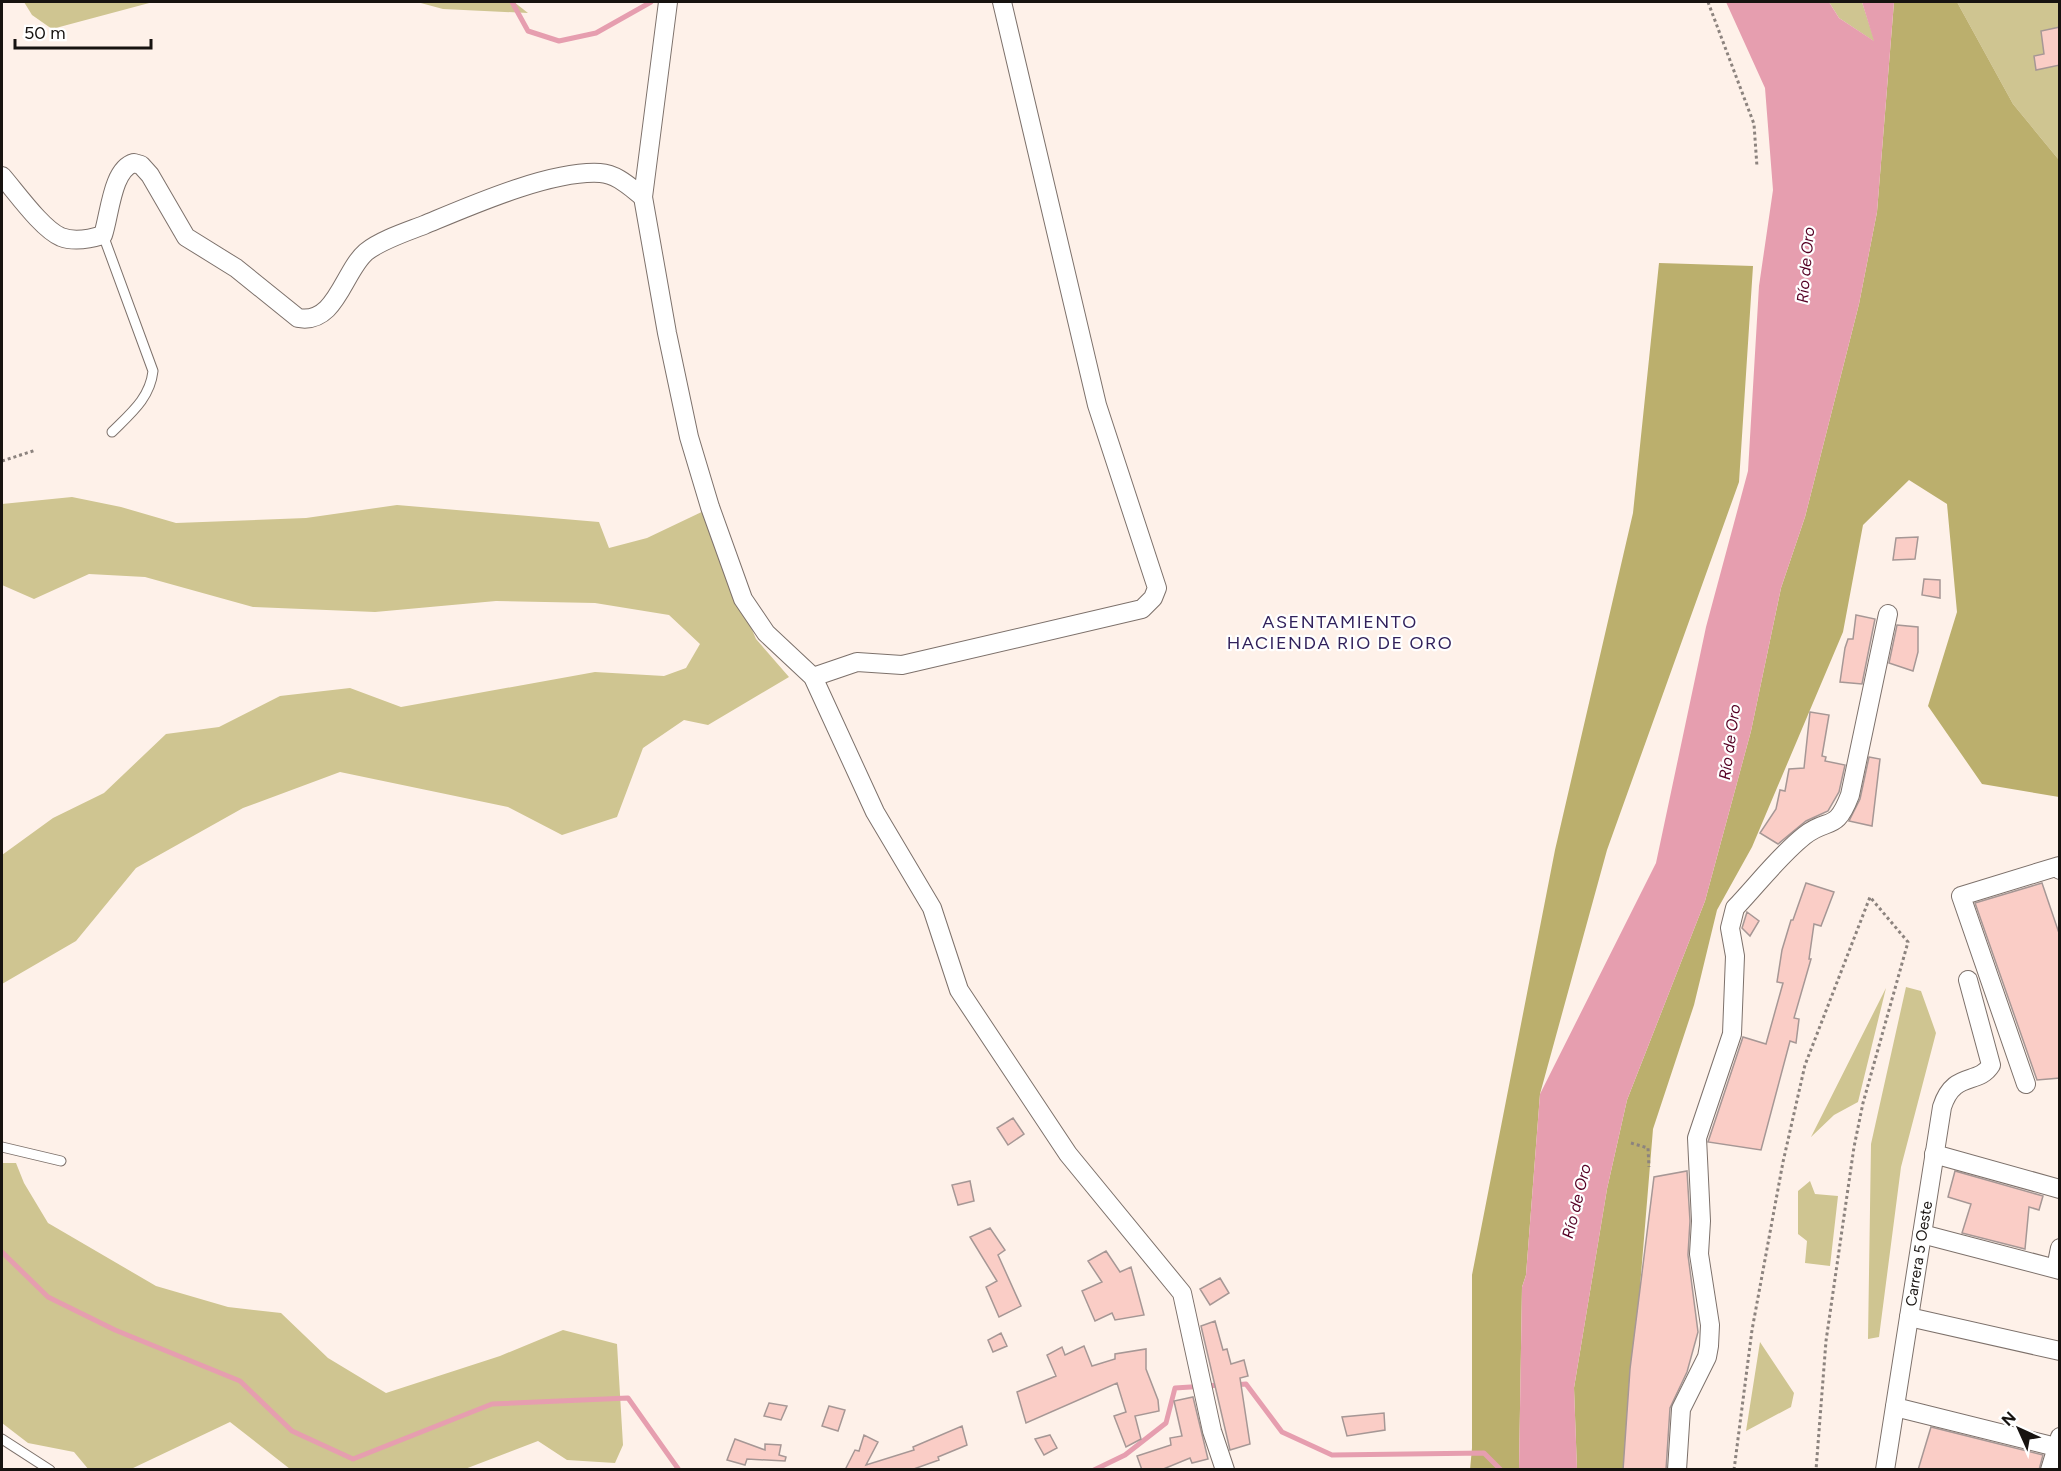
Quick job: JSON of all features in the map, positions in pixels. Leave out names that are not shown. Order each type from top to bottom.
[{"type":"street","points":[[668,2],[643,197],[667,333],[689,437],[743,599],[766,633],[813,677],[875,812],[932,908],[957,986],[1068,1154],[1182,1293],[1212,1431],[1225,1470]]},
{"type":"street","points":[[813,677],[857,662],[902,664],[1142,609],[1153,598],[1157,588],[1097,405],[1002,2]]},
{"type":"street","points":[[2,176],[60,237],[90,239],[103,235],[116,178],[127,165],[134,163],[141,165],[150,175],[186,237],[236,268],[298,318],[307,320],[319,316],[329,308],[367,251],[405,232],[495,196],[562,178],[598,173],[613,175],[643,197]]},
{"type":"street","points":[[1677,1470],[1681,1409],[1707,1357],[1709,1346],[1710,1325],[1699,1254],[1701,1221],[1698,1138],[1732,1034],[1735,957],[1730,928],[1731,916],[1735,908],[1804,836],[1832,824],[1843,812],[1850,795],[1888,614]]},
{"type":"street","points":[[2026,1084],[1961,896],[2059,868]]},
{"type":"street","name":"Carrera 5 Oeste","points":[[1885,1470],[1934,1154],[1945,1097],[1958,1082],[1987,1071],[1991,1065],[1968,980]]},
{"type":"street","points":[[1934,1154],[2060,1189]]},
{"type":"street","points":[[1922,1234],[2057,1269],[2060,1248]]},
{"type":"street","points":[[1909,1317],[2060,1351]]},
{"type":"street","points":[[1895,1407],[2058,1442],[2050,1470]]},
{"type":"lane","points":[[103,235],[153,371],[151,387],[144,399],[112,432]]},
{"type":"lane","points":[[2,1148],[61,1161]]},
{"type":"lane","points":[[2,1439],[50,1470]]},
{"type":"path","points":[[1708,2],[1754,124],[1757,167]]},
{"type":"path","points":[[2,461],[36,450]]},
{"type":"path","points":[[1734,1470],[1752,1330],[1783,1162],[1804,1065],[1870,897],[1908,942],[1863,1104],[1854,1147],[1826,1341],[1816,1470]]},
{"type":"path","points":[[1630,1143],[1648,1148],[1649,1167]]},
{"type":"shaded area","points":[[24,2],[153,2],[52,29],[32,15]]},
{"type":"shaded area","points":[[417,2],[514,2],[528,13],[443,9]]},
{"type":"shaded area","points":[[1829,2],[1862,2],[1875,42],[1839,18]]},
{"type":"shaded area","points":[[1894,2],[1957,2],[2013,104],[2059,160],[2059,797],[1982,784],[1928,706],[1957,612],[1947,504],[1909,480],[1863,525],[1843,632],[1752,847],[1717,910],[1694,1005],[1653,1129],[1640,1287],[1634,1469],[1577,1470],[1574,1388],[1607,1189],[1627,1100],[1705,901],[1751,731],[1781,588],[1805,517],[1859,304],[1877,212]]},
{"type":"shaded area","points":[[1957,2],[2059,2],[2059,160],[2013,104]]},
{"type":"shaded area","points":[[1659,263],[1753,266],[1739,482],[1607,850],[1540,1094],[1526,1275],[1522,1287],[1519,1469],[1470,1470],[1472,1275],[1555,850],[1633,513]]},
{"type":"shaded area","points":[[72,497],[121,507],[176,523],[306,518],[397,505],[599,522],[609,548],[647,538],[710,508],[721,556],[756,639],[789,677],[708,725],[684,720],[643,748],[617,817],[562,835],[508,807],[340,772],[243,808],[136,868],[76,941],[2,984],[2,855],[53,818],[104,793],[166,734],[219,727],[280,696],[350,688],[401,707],[595,672],[664,676],[686,668],[700,644],[669,615],[595,603],[496,601],[375,612],[253,607],[145,577],[89,574],[34,599],[2,585],[2,504]]},
{"type":"shaded area","points":[[1906,987],[1921,991],[1936,1033],[1901,1167],[1879,1337],[1868,1339],[1871,1144]]},
{"type":"shaded area","points":[[1886,988],[1858,1102],[1834,1115],[1811,1137]]},
{"type":"shaded area","points":[[2,1163],[16,1163],[24,1183],[48,1223],[156,1286],[228,1307],[281,1313],[328,1358],[386,1393],[500,1356],[563,1330],[617,1344],[623,1445],[615,1463],[567,1460],[538,1441],[465,1469],[290,1469],[230,1422],[131,1469],[89,1470],[74,1452],[28,1443],[2,1423]]},
{"type":"shaded area","points":[[1810,1181],[1815,1194],[1838,1196],[1830,1266],[1805,1263],[1807,1241],[1798,1234],[1798,1191]]},
{"type":"shaded area","points":[[1760,1342],[1794,1393],[1791,1407],[1746,1431]]},
{"type":"water","name":"Río de Oro","points":[[1726,2],[1829,2],[1839,18],[1874,41],[1862,2],[1894,2],[1877,212],[1859,304],[1805,517],[1781,588],[1751,731],[1705,901],[1627,1100],[1607,1189],[1574,1388],[1577,1469],[1519,1469],[1522,1287],[1526,1275],[1540,1094],[1656,863],[1706,627],[1748,471],[1759,286],[1773,190],[1765,88]]},
{"type":"building","points":[[2060,27],[2060,65],[2036,70],[2034,56],[2044,54],[2041,31]]},
{"type":"building","points":[[1918,537],[1915,559],[1893,560],[1896,538]]},
{"type":"building","points":[[1924,579],[1940,580],[1940,598],[1922,595]]},
{"type":"building","points":[[1856,615],[1875,619],[1862,684],[1840,682],[1845,648],[1848,639],[1853,639]]},
{"type":"building","points":[[1897,625],[1918,627],[1918,652],[1913,671],[1889,663]]},
{"type":"building","points":[[1810,712],[1829,715],[1822,756],[1826,757],[1825,761],[1845,765],[1839,792],[1828,811],[1806,821],[1778,844],[1760,833],[1776,809],[1780,790],[1785,791],[1789,769],[1804,768]]},
{"type":"building","points":[[1869,757],[1880,759],[1872,826],[1849,821],[1860,799]]},
{"type":"building","points":[[1806,883],[1834,892],[1821,926],[1814,924],[1809,959],[1811,959],[1794,1018],[1799,1019],[1796,1043],[1790,1041],[1761,1150],[1708,1142],[1743,1037],[1766,1044],[1783,983],[1777,982],[1782,950]]},
{"type":"building","points":[[2042,883],[2060,936],[2060,1078],[2037,1080],[1975,903]]},
{"type":"building","points":[[1747,912],[1759,921],[1750,936],[1742,928]]},
{"type":"building","points":[[1013,1118],[1024,1134],[1008,1145],[997,1128]]},
{"type":"building","points":[[1687,1171],[1690,1221],[1688,1255],[1698,1332],[1687,1372],[1670,1408],[1666,1470],[1623,1470],[1630,1369],[1654,1177]]},
{"type":"building","points":[[1955,1171],[2043,1196],[2039,1210],[2029,1207],[2025,1249],[1962,1233],[1971,1204],[1948,1197]]},
{"type":"building","points":[[970,1181],[974,1201],[958,1205],[952,1185]]},
{"type":"building","points":[[990,1228],[1005,1250],[998,1255],[1021,1306],[999,1317],[986,1287],[997,1281],[970,1237]]},
{"type":"building","points":[[1106,1251],[1120,1272],[1131,1267],[1144,1315],[1115,1320],[1112,1313],[1095,1321],[1082,1291],[1102,1282],[1088,1261]]},
{"type":"building","points":[[1220,1278],[1229,1293],[1210,1305],[1200,1289]]},
{"type":"building","points":[[1215,1321],[1223,1350],[1227,1349],[1231,1364],[1244,1360],[1248,1376],[1240,1378],[1250,1444],[1230,1450],[1201,1326]]},
{"type":"building","points":[[1001,1333],[1007,1346],[993,1352],[988,1340]]},
{"type":"building","points":[[1084,1346],[1092,1366],[1115,1359],[1115,1354],[1146,1349],[1146,1369],[1158,1400],[1159,1411],[1135,1416],[1141,1439],[1126,1447],[1114,1416],[1126,1412],[1117,1383],[1026,1423],[1017,1392],[1056,1376],[1047,1355],[1062,1347],[1065,1355]]},
{"type":"building","points":[[1193,1397],[1208,1459],[1192,1463],[1190,1458],[1161,1470],[1142,1470],[1137,1456],[1171,1445],[1170,1438],[1182,1436],[1174,1401]]},
{"type":"building","points":[[769,1403],[787,1406],[781,1420],[764,1416]]},
{"type":"building","points":[[829,1406],[845,1410],[838,1431],[822,1426]]},
{"type":"building","points":[[1384,1413],[1385,1430],[1347,1436],[1342,1417]]},
{"type":"building","points":[[962,1426],[967,1445],[938,1457],[939,1460],[911,1470],[845,1470],[855,1450],[859,1451],[864,1435],[878,1442],[866,1465],[914,1450],[913,1447]]},
{"type":"building","points":[[1931,1427],[2043,1455],[2039,1470],[1918,1470]]},
{"type":"building","points":[[1050,1435],[1057,1448],[1044,1455],[1035,1439]]},
{"type":"building","points":[[735,1439],[765,1450],[765,1444],[781,1445],[779,1455],[786,1457],[785,1461],[747,1459],[745,1465],[727,1460]]},
{"type":"waterway","points":[[512,2],[528,31],[559,41],[596,33],[651,2]]},
{"type":"waterway","points":[[2,1252],[48,1297],[115,1330],[240,1381],[292,1431],[353,1459],[492,1404],[628,1398],[679,1470]]},
{"type":"waterway","points":[[1234,1385],[1246,1384],[1282,1432],[1332,1455],[1484,1453],[1501,1470]]},
{"type":"waterway","points":[[1094,1470],[1125,1455],[1166,1423],[1175,1388],[1222,1385]]},
{"type":"district","name":"ASENTAMIENTO HACIENDA RIO DE ORO","points":[[1340,632]]}]
